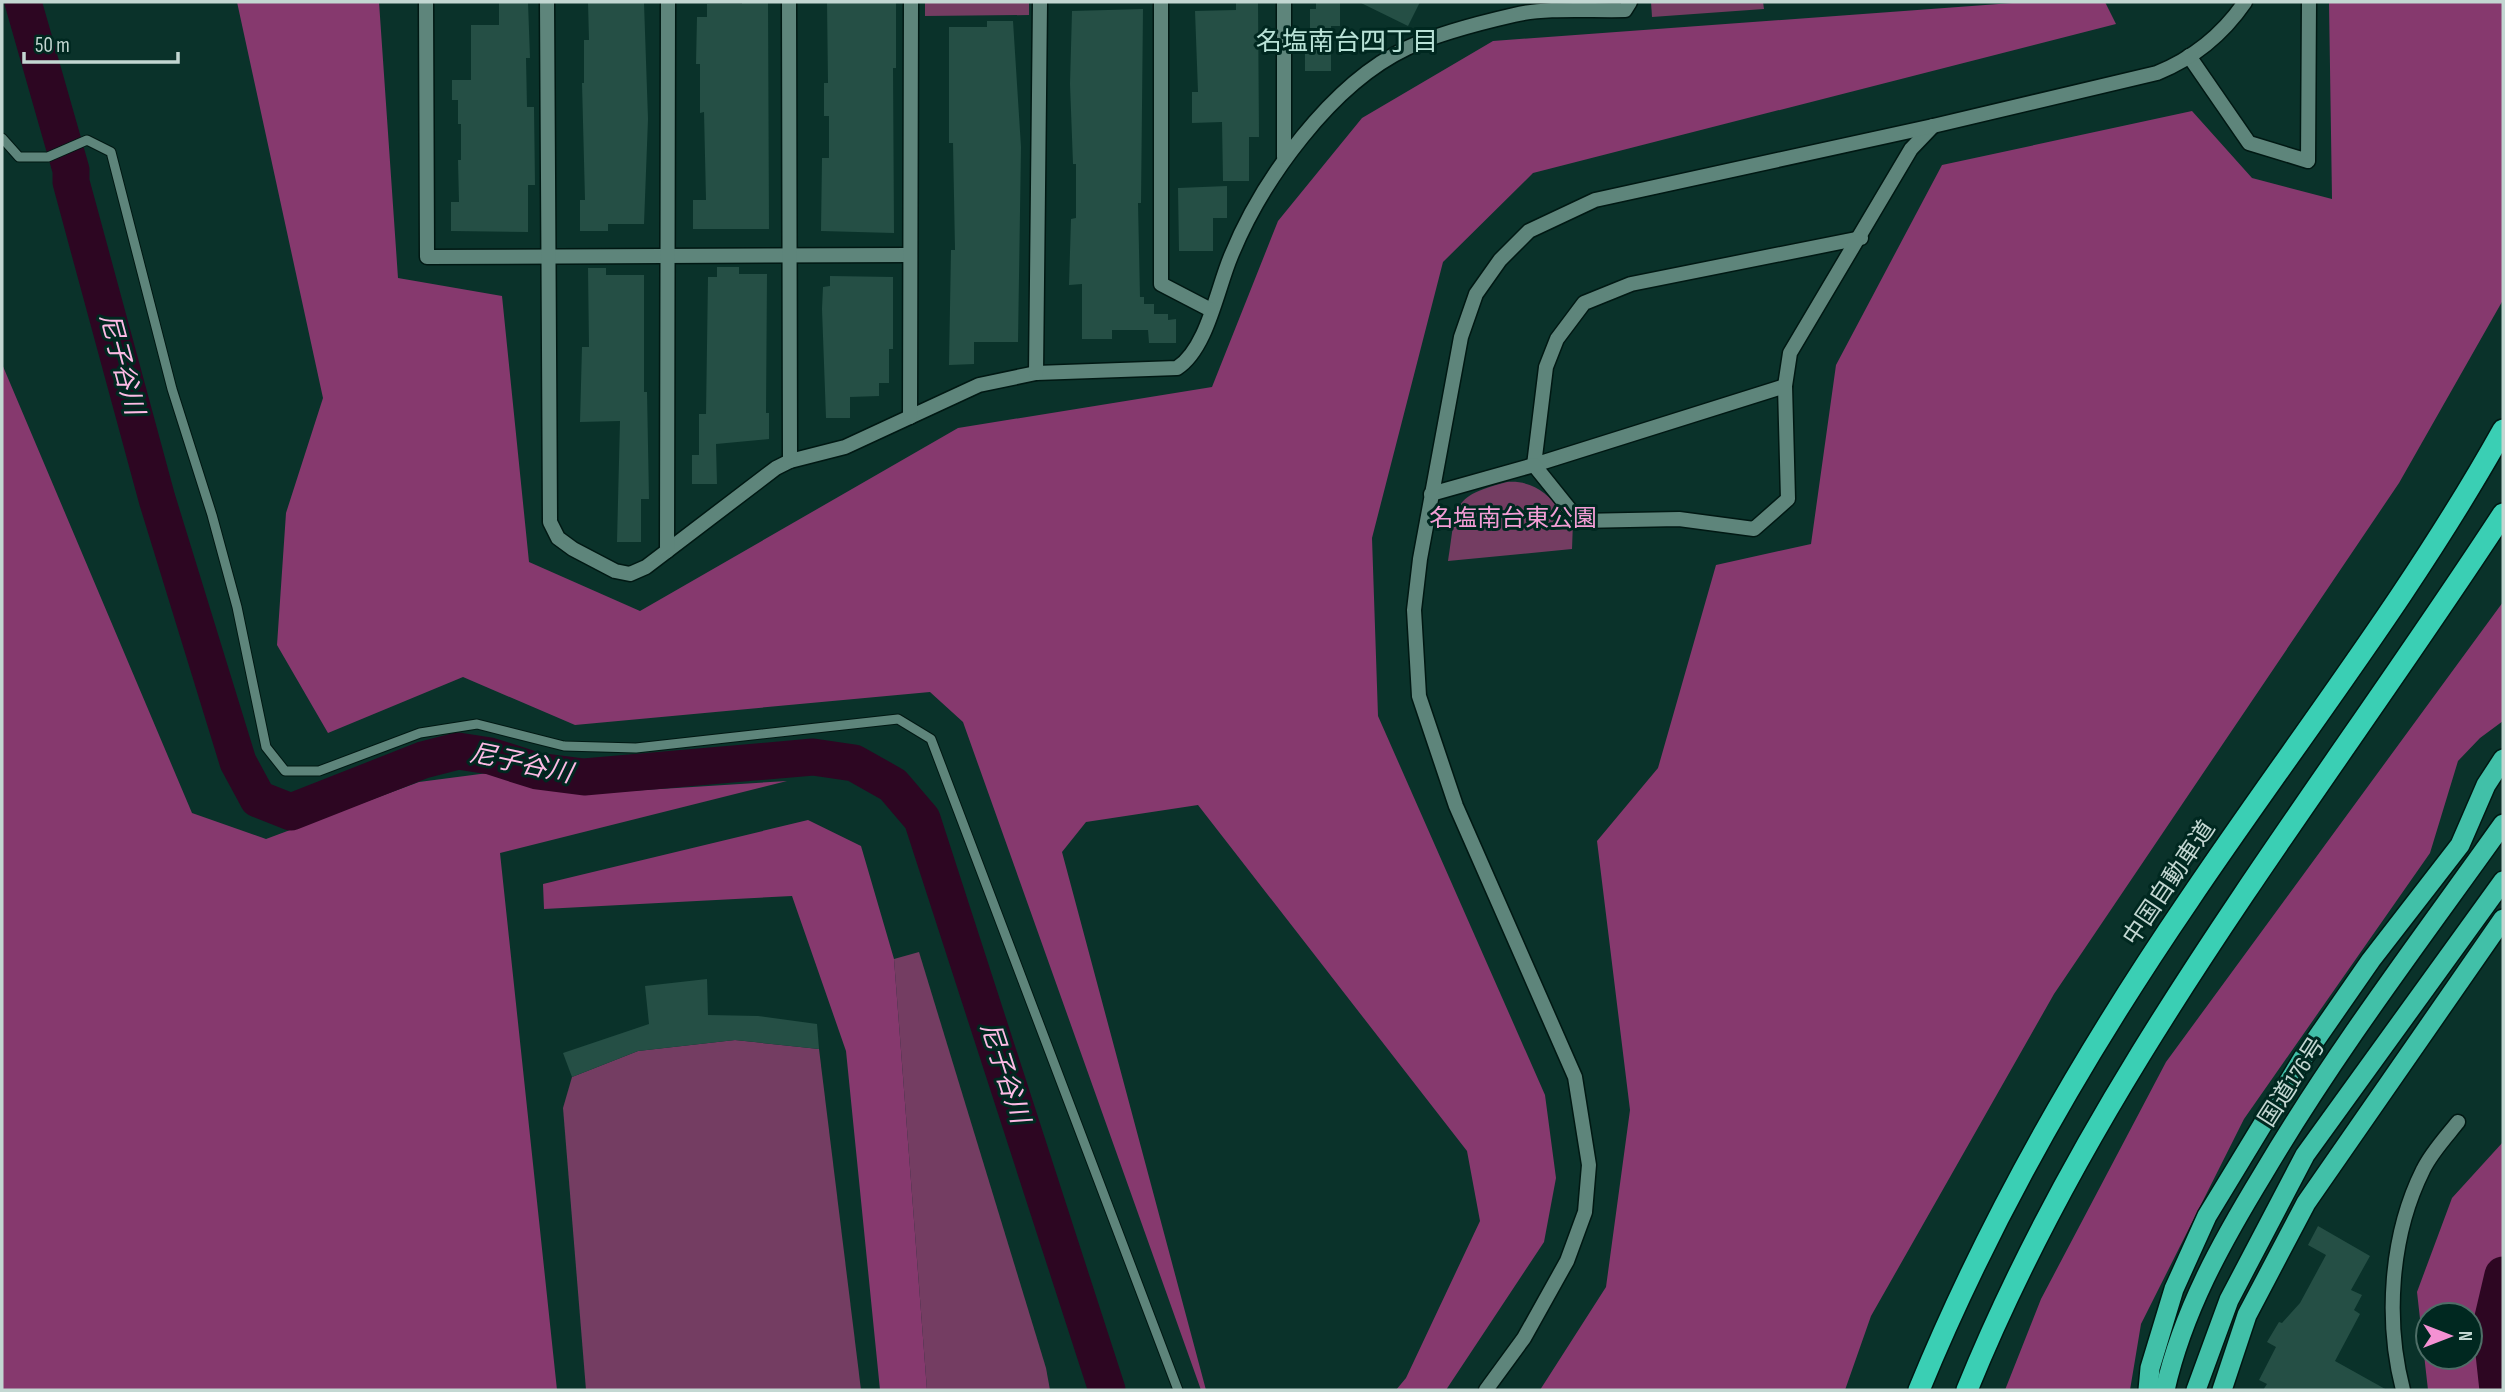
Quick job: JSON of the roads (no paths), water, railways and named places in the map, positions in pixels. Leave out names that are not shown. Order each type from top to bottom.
[{"type":"highway","name":"中国自動車道","points":[[1919,1390],[1994,1225],[2119,1006],[2189,900],[2397,603],[2475,480],[2503,430]]},
{"type":"highway","points":[[1967,1390],[2035,1240],[2094,1128],[2147,1039],[2503,514]]},
{"type":"highway","points":[[2148,1390],[2150,1368],[2174,1289],[2207,1216],[2304,1058],[2371,960],[2460,845],[2486,785],[2503,759]]},
{"type":"highway","name":"国道176号","points":[[2165,1390],[2173,1357],[2198,1290],[2309,1097],[2503,824]]},
{"type":"highway","name":"国道176号","points":[[2196,1390],[2228,1300],[2305,1155],[2503,881]]},
{"type":"highway","points":[[2222,1390],[2247,1315],[2306,1203],[2503,919]]},
{"type":"street","points":[[426,2],[427,257],[788,257],[909,254]]},
{"type":"street","points":[[547,2],[550,522],[558,538],[573,549],[629,574],[646,567],[790,461],[845,446],[979,385],[1036,373],[1177,368],[1197,350],[1252,208],[1284,157],[1329,108],[1368,74],[1406,48],[1516,14],[1625,10],[1630,2]]},
{"type":"street","points":[[667,551],[668,2]]},
{"type":"street","points":[[789,2],[790,461]]},
{"type":"street","points":[[910,417],[911,2]]},
{"type":"street","points":[[1036,373],[1041,2]]},
{"type":"street","points":[[1160,2],[1161,284],[1211,310]]},
{"type":"street","points":[[1284,2],[1284,157]]},
{"type":"street","points":[[1486,1390],[1524,1338],[1567,1261],[1585,1212],[1589,1165],[1575,1077],[1457,806],[1419,696],[1413,610],[1431,494],[1461,337],[1476,294],[1500,260],[1529,231],[1595,200],[1933,126],[2157,73],[2189,56],[2225,28],[2245,2]]},
{"type":"street","points":[[2189,56],[2249,143],[2308,161],[2309,2]]},
{"type":"street","points":[[1861,238],[1631,284],[1584,303],[1557,339],[1546,367],[1534,465],[1579,521],[1679,519],[1754,528],[1788,499],[1785,386],[1790,354],[1861,238],[1911,149],[1933,126]]},
{"type":"street","points":[[1431,494],[1534,465],[1785,386]]},
{"type":"street","points":[[2403,1390],[2393,1351],[2391,1284],[2407,1214],[2423,1169],[2458,1122]]},
{"type":"lane","points":[[2,138],[19,157],[48,157],[87,140],[111,152],[172,389],[212,515],[237,607],[267,747],[285,771],[319,771],[419,733],[477,724],[564,746],[636,748],[898,719],[931,739],[1178,1390]]},
{"type":"waterway","name":"尼子谷川","points":[[23,2],[71,170],[71,182],[157,499],[238,762],[258,799],[291,812],[423,760],[458,751],[490,756],[537,771],[584,777],[813,757],[854,763],[893,785],[922,819],[1107,1390]]},
{"type":"waterway","points":[[2498,1390],[2491,1326],[2503,1275]]},
{"type":"district","name":"名塩南台四丁目","points":[[1347,42]]},
{"type":"park label","name":"名塩南台東公園","points":[[1513,518]]}]
